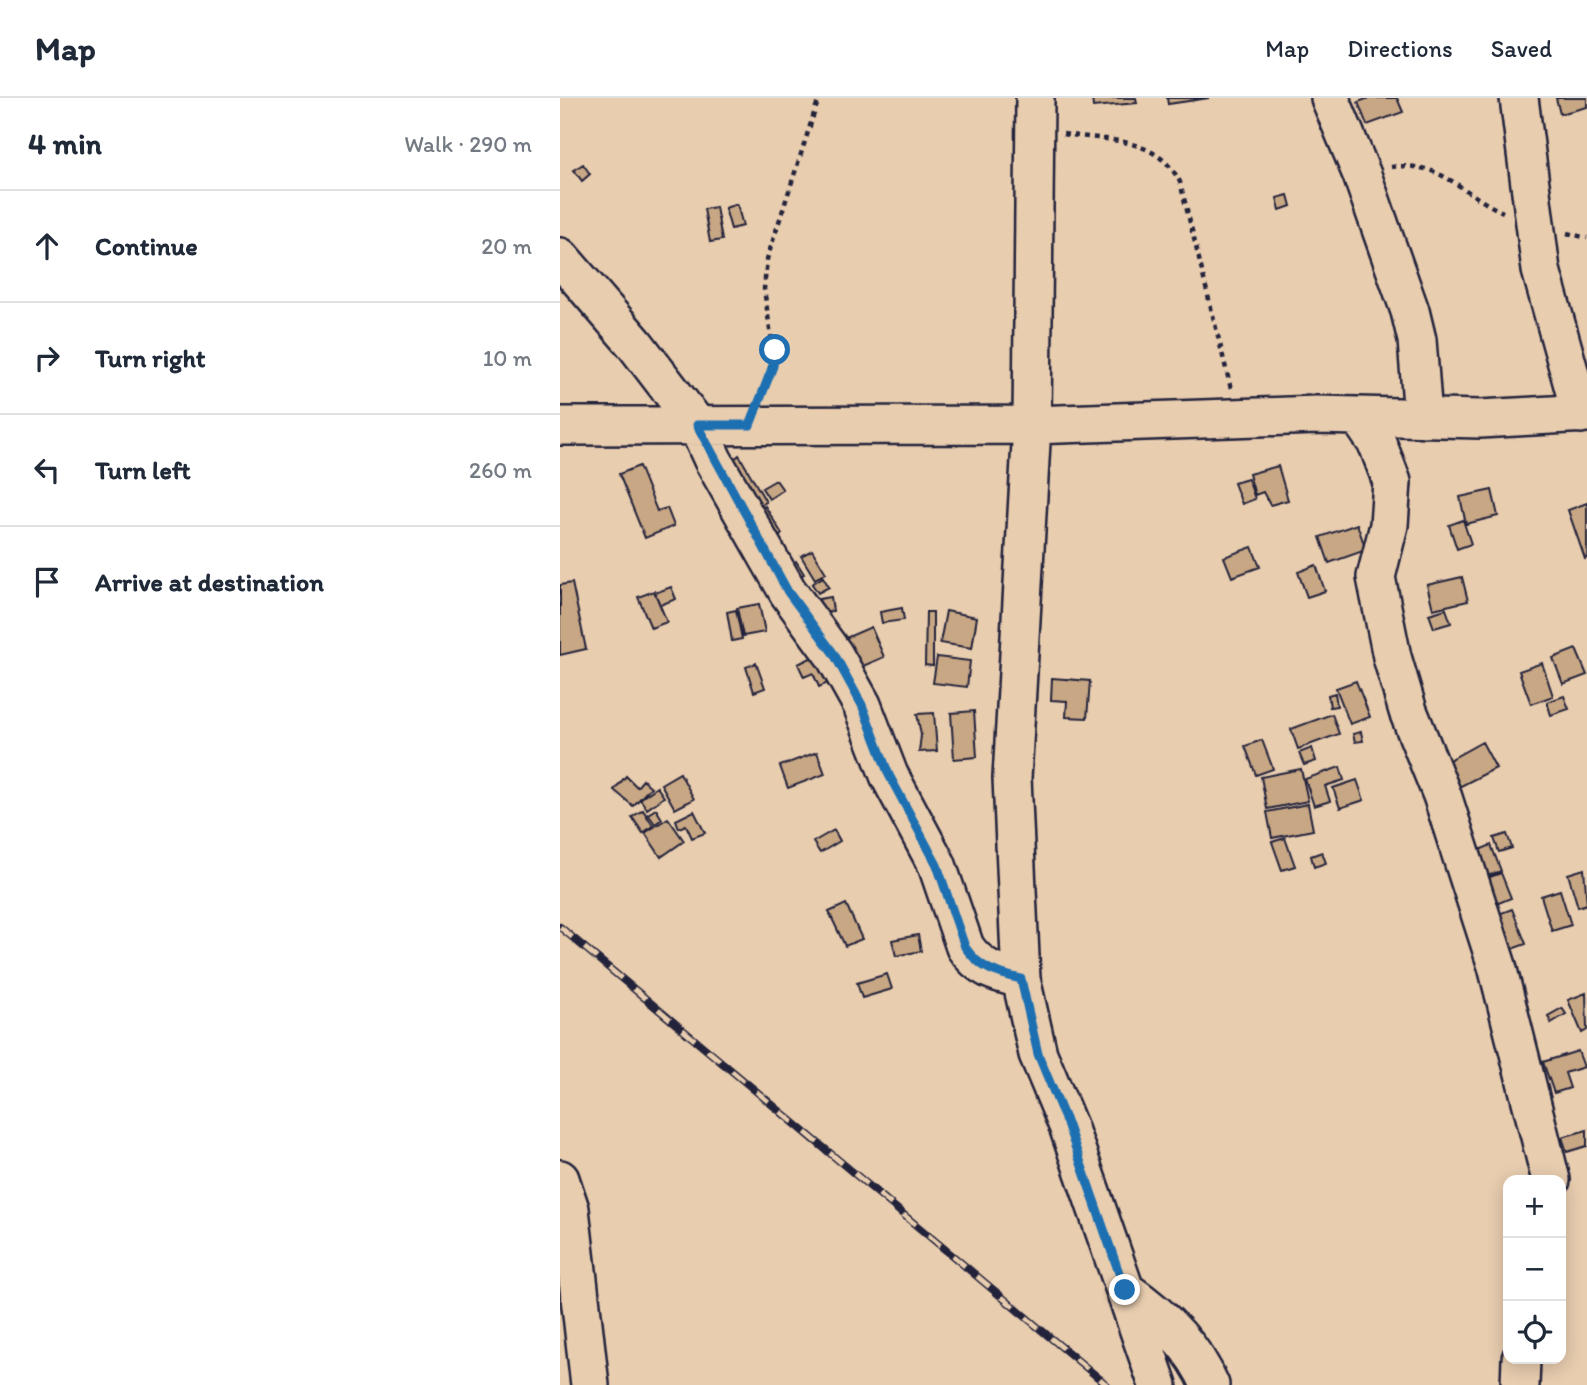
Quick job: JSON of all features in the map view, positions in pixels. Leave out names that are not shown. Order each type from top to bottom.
[{"type":"street","points":[[1330,98],[1355,157],[1410,311],[1416,340],[1423,418]]},
{"type":"street","points":[[560,426],[1032,425],[1317,415],[1493,419],[1584,413],[1541,270],[1533,224],[1520,98]]},
{"type":"street","points":[[1035,114],[1032,425],[1012,778],[1021,979],[1038,1054],[1068,1126],[1158,1385]]},
{"type":"street","points":[[560,257],[635,344],[697,425],[788,592],[834,654],[862,705],[889,775],[937,865],[965,947],[973,958],[992,972],[1021,979]]},
{"type":"street","points":[[1359,417],[1378,445],[1392,482],[1389,525],[1376,577],[1392,657],[1408,711],[1442,795],[1493,953],[1550,1175]]},
{"type":"street","points":[[560,1179],[570,1209],[590,1385]]},
{"type":"street","points":[[1125,1290],[1156,1311],[1180,1337],[1210,1385]]},
{"type":"street","points":[[1520,1385],[1521,1364]]},
{"type":"path","points":[[750,425],[774,356],[764,289],[767,259],[819,98]]},
{"type":"path","points":[[1035,114],[1152,149],[1174,169],[1180,182],[1209,291],[1238,417]]},
{"type":"path","points":[[1355,157],[1381,166],[1408,165],[1434,169],[1496,209],[1533,224]]},
{"type":"building","points":[[1092,98],[1136,98],[1137,103],[1093,107]]},
{"type":"building","points":[[1167,98],[1209,98],[1168,104]]},
{"type":"building","points":[[1369,98],[1397,98],[1403,112],[1367,125],[1358,102]]},
{"type":"building","points":[[1556,98],[1587,98],[1587,107],[1560,114]]},
{"type":"building","points":[[583,164],[590,174],[582,181],[574,170]]},
{"type":"building","points":[[1288,195],[1291,206],[1280,210],[1277,198]]},
{"type":"building","points":[[737,204],[743,226],[731,229],[725,208]]},
{"type":"building","points":[[716,207],[722,240],[710,242],[704,209]]},
{"type":"building","points":[[739,455],[766,502],[749,511],[725,467]]},
{"type":"building","points":[[639,466],[657,511],[667,508],[674,526],[645,538],[619,474]]},
{"type":"building","points":[[1278,466],[1288,500],[1270,505],[1263,492],[1255,495],[1249,474]]},
{"type":"building","points":[[1248,479],[1255,499],[1242,504],[1234,483]]},
{"type":"building","points":[[776,480],[783,490],[769,499],[762,488]]},
{"type":"building","points":[[1492,490],[1498,516],[1466,524],[1460,497]]},
{"type":"building","points":[[1587,503],[1587,558],[1585,559],[1568,510]]},
{"type":"building","points":[[765,506],[782,534],[771,546],[753,514]]},
{"type":"building","points":[[1463,520],[1471,544],[1457,549],[1449,525]]},
{"type":"building","points":[[1357,524],[1366,550],[1329,563],[1320,537]]},
{"type":"building","points":[[1252,547],[1260,567],[1232,577],[1224,557]]},
{"type":"building","points":[[812,550],[826,573],[815,579],[801,556]]},
{"type":"building","points":[[796,561],[804,574],[792,582],[783,568]]},
{"type":"building","points":[[1316,565],[1325,591],[1307,597],[1298,572]]},
{"type":"building","points":[[823,577],[829,587],[818,593],[812,584]]},
{"type":"building","points":[[1462,577],[1468,601],[1433,609],[1427,585]]},
{"type":"building","points":[[572,583],[586,649],[560,655],[560,585]]},
{"type":"building","points":[[671,587],[676,599],[660,605],[655,593]]},
{"type":"building","points":[[654,591],[667,622],[651,628],[638,597]]},
{"type":"building","points":[[831,597],[833,611],[821,613],[819,599]]},
{"type":"building","points":[[759,604],[765,632],[743,636],[737,608]]},
{"type":"building","points":[[902,608],[904,620],[882,623],[880,612]]},
{"type":"building","points":[[1446,609],[1451,623],[1434,628],[1429,614]]},
{"type":"building","points":[[736,610],[742,639],[732,641],[727,612]]},
{"type":"building","points":[[946,611],[977,617],[972,648],[940,643]]},
{"type":"building","points":[[926,612],[933,612],[933,666],[925,665]]},
{"type":"building","points":[[871,627],[884,657],[854,670],[841,640]]},
{"type":"building","points":[[1576,649],[1587,675],[1563,684],[1553,658]]},
{"type":"building","points":[[823,652],[835,680],[819,687],[813,673],[804,677],[798,664]]},
{"type":"building","points":[[937,657],[970,661],[967,687],[933,683]]},
{"type":"building","points":[[756,663],[765,688],[754,692],[746,667]]},
{"type":"building","points":[[1542,663],[1553,696],[1531,704],[1519,671]]},
{"type":"building","points":[[1052,678],[1090,681],[1087,718],[1066,717],[1067,701],[1051,700]]},
{"type":"building","points":[[1356,681],[1370,717],[1350,724],[1336,688]]},
{"type":"building","points":[[1335,693],[1337,706],[1330,707],[1328,695]]},
{"type":"building","points":[[1564,696],[1569,709],[1551,715],[1547,702]]},
{"type":"building","points":[[974,711],[977,757],[954,759],[951,713]]},
{"type":"building","points":[[934,713],[937,751],[919,752],[921,735],[917,714]]},
{"type":"building","points":[[1332,714],[1339,734],[1298,749],[1291,729]]},
{"type":"building","points":[[1361,732],[1363,741],[1355,742],[1353,734]]},
{"type":"building","points":[[1262,740],[1273,769],[1256,775],[1245,746]]},
{"type":"building","points":[[1482,742],[1496,768],[1459,787],[1446,762]]},
{"type":"building","points":[[1312,748],[1316,761],[1304,765],[1299,753]]},
{"type":"building","points":[[817,752],[825,774],[788,788],[780,766]]},
{"type":"building","points":[[1340,767],[1344,780],[1325,786],[1330,801],[1314,806],[1305,779]]},
{"type":"building","points":[[1301,769],[1308,801],[1267,809],[1261,777]]},
{"type":"building","points":[[680,773],[694,799],[675,809],[661,784]]},
{"type":"building","points":[[626,776],[637,787],[643,780],[651,787],[633,806],[614,790]]},
{"type":"building","points":[[1357,780],[1364,800],[1340,808],[1333,788]]},
{"type":"building","points":[[657,787],[664,797],[647,809],[640,799]]},
{"type":"building","points":[[1308,804],[1313,830],[1272,838],[1267,812]]},
{"type":"building","points":[[656,809],[662,819],[655,824],[648,814]]},
{"type":"building","points":[[643,810],[653,826],[643,833],[632,817]]},
{"type":"building","points":[[694,811],[705,833],[692,838],[686,825],[679,828],[676,820]]},
{"type":"building","points":[[668,818],[684,841],[661,857],[645,833]]},
{"type":"building","points":[[834,830],[840,841],[820,853],[813,842]]},
{"type":"building","points":[[1507,834],[1512,848],[1499,852],[1494,838]]},
{"type":"building","points":[[1285,838],[1295,866],[1282,870],[1272,842]]},
{"type":"building","points":[[1491,845],[1501,871],[1480,879],[1470,854]]},
{"type":"building","points":[[1322,852],[1326,863],[1314,867],[1311,856]]},
{"type":"building","points":[[1584,869],[1587,904],[1578,907],[1568,874]]},
{"type":"building","points":[[1501,873],[1511,898],[1489,907],[1479,881]]},
{"type":"building","points":[[1560,890],[1571,925],[1552,931],[1541,896]]},
{"type":"building","points":[[846,904],[862,939],[845,946],[829,912]]},
{"type":"building","points":[[1512,909],[1526,944],[1509,950],[1496,915]]},
{"type":"building","points":[[918,935],[921,951],[896,956],[892,940]]},
{"type":"building","points":[[887,974],[892,989],[862,998],[857,983]]},
{"type":"building","points":[[1586,993],[1587,1030],[1582,1033],[1568,1000]]},
{"type":"building","points":[[1562,1008],[1566,1014],[1551,1023],[1548,1016]]},
{"type":"building","points":[[1578,1051],[1584,1067],[1565,1073],[1570,1088],[1554,1093],[1543,1062]]},
{"type":"building","points":[[1587,1130],[1587,1146],[1567,1152],[1562,1137]]},
{"type":"railway","points":[[560,927],[1107,1385]]},
{"type":"route","points":[[775,350],[773,366],[750,425],[697,425],[729,490],[788,592],[834,654],[862,705],[889,775],[937,865],[959,936],[965,947],[973,958],[992,972],[1021,979],[1038,1054],[1068,1126],[1125,1290]]}]
